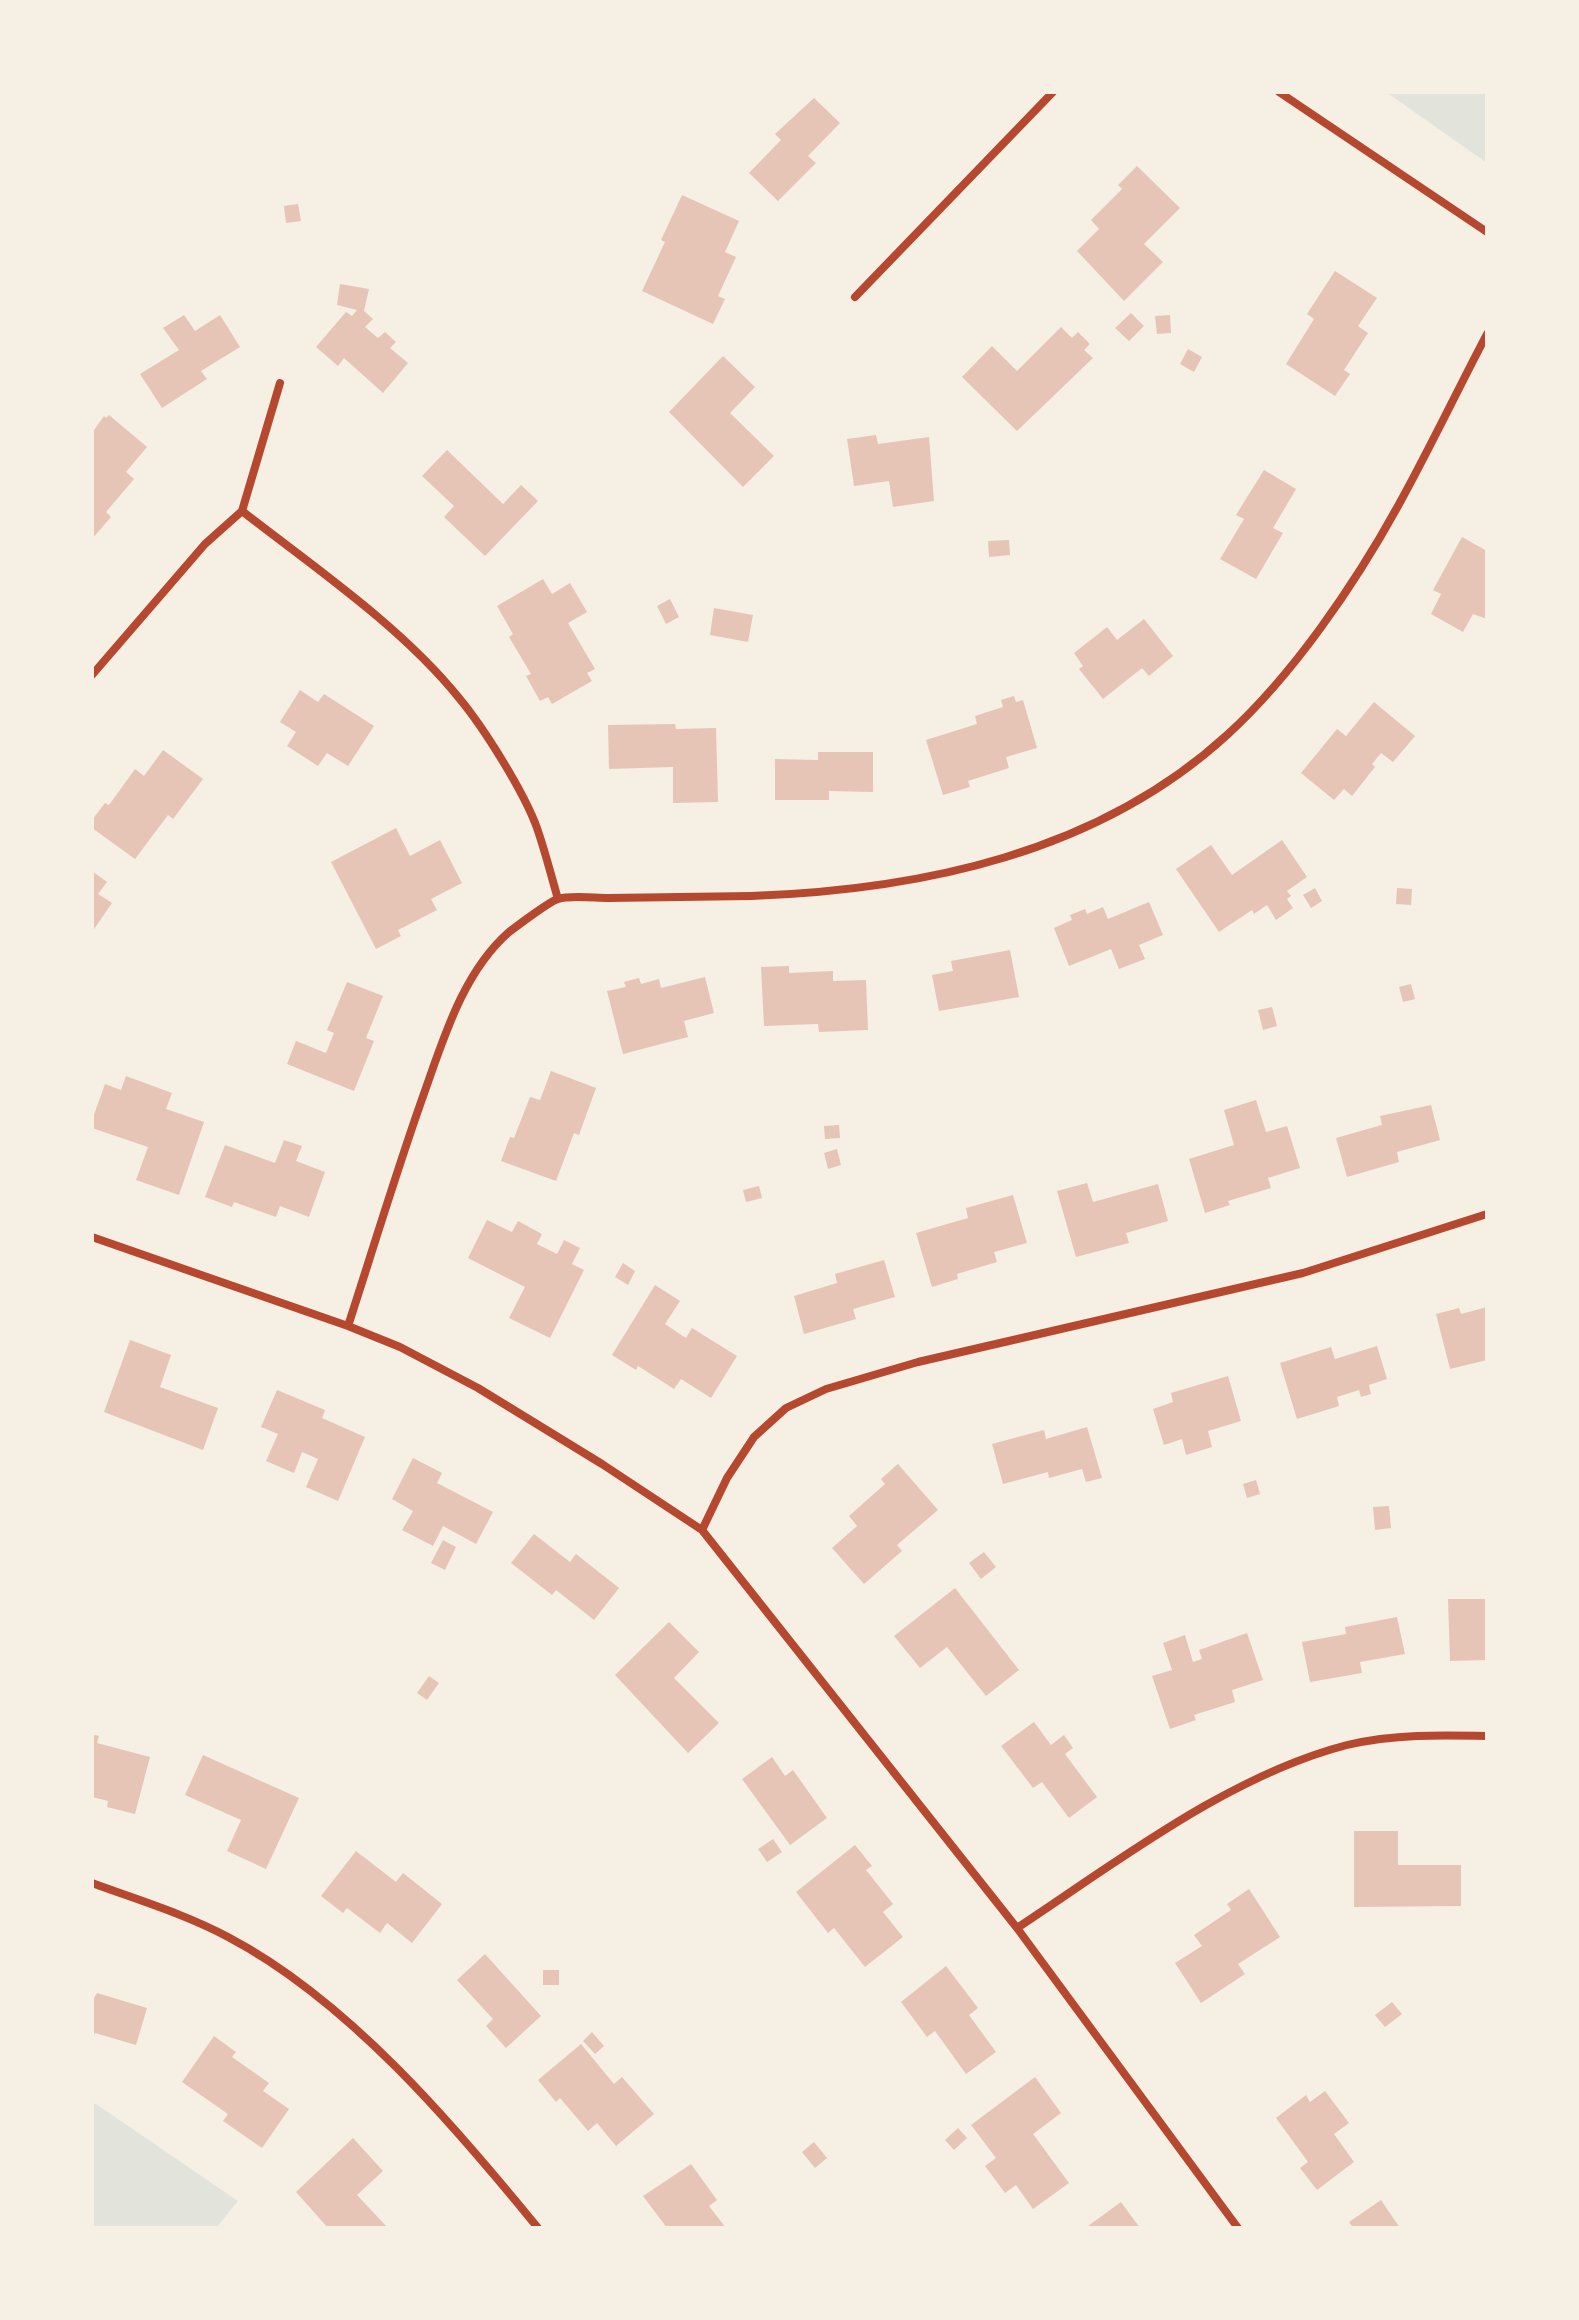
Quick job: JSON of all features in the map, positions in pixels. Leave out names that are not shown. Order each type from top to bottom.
[{"type":"street","points":[[855,297],[1053,92]]},
{"type":"street","points":[[1279,92],[1487,232]]},
{"type":"street","points":[[348,1326],[408,1139],[459,1004],[483,961],[509,932],[558,899],[754,896],[874,887],[930,878],[1046,845],[1148,794],[1193,764],[1230,733],[1283,675],[1339,601],[1397,508],[1487,334]]},
{"type":"street","points":[[92,675],[205,544],[242,511],[280,383]]},
{"type":"street","points":[[242,511],[366,609],[460,698],[502,761],[536,826],[558,899]]},
{"type":"street","points":[[702,1530],[727,1478],[754,1437],[786,1408],[826,1389],[918,1362],[1303,1273],[1487,1214]]},
{"type":"street","points":[[92,1237],[400,1347],[478,1388],[702,1530],[1017,1928],[1238,2228]]},
{"type":"street","points":[[1017,1928],[1173,1825],[1287,1766],[1348,1745],[1415,1734],[1487,1736]]},
{"type":"street","points":[[92,1883],[189,1918],[230,1938],[302,1985],[367,2039],[464,2137],[538,2228]]},
{"type":"shaded area","points":[[1386,92],[1487,92],[1487,163]]},
{"type":"shaded area","points":[[92,2103],[238,2201],[216,2228],[92,2228]]},
{"type":"building","points":[[814,98],[840,123],[808,156],[816,163],[778,201],[749,173],[781,140],[775,134]]},
{"type":"building","points":[[1137,166],[1180,208],[1144,244],[1163,262],[1124,301],[1077,251],[1099,229],[1091,220],[1122,189],[1118,185]]},
{"type":"building","points":[[682,195],[739,221],[725,252],[736,257],[718,296],[725,299],[713,324],[642,291]]},
{"type":"building","points":[[298,204],[301,221],[286,223],[284,206]]},
{"type":"building","points":[[1335,271],[1377,298],[1358,326],[1368,333],[1344,370],[1350,374],[1335,396],[1286,364],[1314,319],[1307,314]]},
{"type":"building","points":[[340,284],[369,289],[364,311],[373,319],[365,327],[378,338],[385,332],[396,342],[390,348],[408,363],[383,393],[344,358],[338,366],[316,347],[346,312],[352,316],[357,310],[337,305]]},
{"type":"building","points":[[1131,313],[1144,326],[1129,341],[1115,328]]},
{"type":"building","points":[[184,315],[195,331],[220,315],[240,347],[201,371],[207,379],[162,408],[140,374],[179,350],[163,328]]},
{"type":"building","points":[[1170,315],[1171,333],[1157,334],[1155,316]]},
{"type":"building","points":[[1061,327],[1072,338],[1078,332],[1090,344],[1084,350],[1093,358],[1017,431],[962,377],[992,346],[1017,371]]},
{"type":"building","points":[[1188,349],[1202,357],[1194,372],[1180,364]]},
{"type":"building","points":[[723,356],[755,387],[730,413],[774,456],[743,487],[669,412]]},
{"type":"building","points":[[109,415],[147,447],[126,472],[134,479],[106,512],[111,517],[92,539],[92,433],[104,416]]},
{"type":"building","points":[[876,435],[878,444],[929,437],[934,501],[893,507],[889,481],[854,486],[847,439]]},
{"type":"building","points":[[447,450],[503,504],[521,485],[538,501],[485,556],[444,517],[454,506],[422,476]]},
{"type":"building","points":[[1264,470],[1296,489],[1273,528],[1283,533],[1256,579],[1220,559],[1244,519],[1236,515]]},
{"type":"building","points":[[1462,537],[1487,551],[1487,619],[1473,614],[1463,632],[1431,614],[1441,594],[1433,590]]},
{"type":"building","points":[[1009,540],[1010,555],[989,557],[988,541]]},
{"type":"building","points":[[543,579],[552,594],[570,583],[587,612],[568,623],[595,669],[587,673],[592,681],[552,704],[548,697],[540,701],[526,676],[531,674],[509,637],[513,634],[497,606]]},
{"type":"building","points":[[670,599],[679,617],[666,624],[657,606]]},
{"type":"building","points":[[714,608],[753,615],[748,642],[710,635]]},
{"type":"building","points":[[1144,619],[1173,656],[1149,676],[1142,668],[1103,699],[1079,669],[1083,666],[1074,653],[1107,627],[1117,640]]},
{"type":"building","points":[[300,690],[318,702],[324,694],[374,726],[348,766],[327,753],[318,766],[287,746],[296,732],[280,722]]},
{"type":"building","points":[[1014,696],[1016,702],[1023,700],[1037,748],[1006,757],[1009,768],[968,781],[970,787],[943,795],[926,740],[977,724],[975,716],[1003,707],[1001,700]]},
{"type":"building","points":[[1374,702],[1415,736],[1393,762],[1381,753],[1372,764],[1375,767],[1352,796],[1344,789],[1334,800],[1301,773],[1337,729],[1346,736]]},
{"type":"building","points":[[675,724],[676,729],[716,728],[718,802],[673,803],[673,767],[609,769],[608,725]]},
{"type":"building","points":[[163,750],[203,779],[173,819],[168,815],[135,859],[92,828],[92,820],[105,803],[109,805],[135,769],[144,776]]},
{"type":"building","points":[[818,752],[873,752],[873,792],[829,791],[829,800],[775,800],[775,759],[818,760]]},
{"type":"building","points":[[396,828],[410,856],[440,840],[462,883],[431,899],[437,910],[398,930],[401,936],[376,949],[331,862]]},
{"type":"building","points":[[1282,840],[1307,877],[1287,891],[1291,896],[1287,899],[1293,908],[1276,920],[1267,905],[1254,914],[1252,910],[1219,932],[1176,869],[1211,845],[1232,875]]},
{"type":"building","points":[[92,871],[107,882],[98,894],[112,903],[92,932]]},
{"type":"building","points":[[1315,888],[1322,901],[1311,908],[1303,895]]},
{"type":"building","points":[[1397,888],[1412,889],[1411,905],[1396,904]]},
{"type":"building","points":[[1149,902],[1163,935],[1139,945],[1145,959],[1119,969],[1111,949],[1069,966],[1054,928],[1072,920],[1070,915],[1085,909],[1087,914],[1103,907],[1108,919]]},
{"type":"building","points":[[1010,950],[1019,997],[939,1011],[932,975],[953,971],[951,961]]},
{"type":"building","points":[[789,966],[789,973],[833,971],[833,981],[866,980],[868,1030],[819,1032],[818,1024],[764,1026],[761,967]]},
{"type":"building","points":[[705,977],[714,1013],[684,1021],[688,1037],[623,1054],[607,991],[626,987],[624,982],[639,978],[641,984],[659,979],[661,988]]},
{"type":"building","points":[[347,982],[383,996],[366,1038],[374,1041],[354,1091],[287,1064],[296,1041],[326,1053],[334,1033],[327,1030]]},
{"type":"building","points":[[1411,984],[1415,999],[1403,1002],[1399,987]]},
{"type":"building","points":[[1272,1007],[1277,1026],[1263,1030],[1258,1010]]},
{"type":"building","points":[[551,1071],[596,1088],[579,1135],[574,1133],[556,1181],[501,1161],[530,1097],[540,1100]]},
{"type":"building","points":[[126,1076],[172,1093],[166,1109],[204,1122],[179,1195],[136,1180],[148,1147],[92,1128],[105,1084],[121,1090]]},
{"type":"building","points":[[1256,1100],[1266,1132],[1287,1126],[1300,1168],[1268,1178],[1271,1188],[1228,1201],[1230,1205],[1205,1213],[1189,1159],[1234,1145],[1224,1110]]},
{"type":"building","points":[[1431,1105],[1440,1140],[1397,1152],[1399,1162],[1347,1177],[1336,1138],[1382,1125],[1380,1116]]},
{"type":"building","points":[[839,1125],[840,1138],[825,1139],[824,1126]]},
{"type":"building","points":[[284,1140],[302,1146],[296,1161],[325,1172],[309,1217],[280,1206],[276,1217],[234,1202],[232,1207],[205,1197],[225,1145],[275,1163]]},
{"type":"building","points":[[837,1149],[841,1165],[828,1169],[824,1153]]},
{"type":"building","points":[[1087,1183],[1093,1202],[1158,1184],[1168,1221],[1126,1233],[1129,1243],[1076,1257],[1057,1191]]},
{"type":"building","points":[[759,1186],[762,1198],[746,1202],[743,1190]]},
{"type":"building","points":[[1013,1195],[1027,1243],[994,1252],[997,1262],[957,1274],[958,1279],[932,1287],[916,1233],[968,1218],[966,1208]]},
{"type":"building","points":[[487,1220],[512,1232],[518,1221],[542,1234],[537,1244],[557,1254],[564,1240],[580,1248],[572,1264],[584,1270],[550,1338],[509,1318],[525,1287],[468,1258]]},
{"type":"building","points":[[884,1260],[895,1297],[853,1309],[856,1319],[804,1334],[794,1296],[837,1283],[835,1274]]},
{"type":"building","points":[[623,1263],[635,1271],[628,1285],[615,1277]]},
{"type":"building","points":[[655,1285],[680,1301],[665,1324],[686,1338],[692,1328],[737,1356],[711,1398],[681,1379],[674,1389],[638,1366],[636,1370],[612,1355]]},
{"type":"building","points":[[1487,1307],[1487,1360],[1450,1369],[1436,1314],[1459,1308],[1461,1314]]},
{"type":"building","points":[[130,1340],[171,1355],[160,1387],[218,1408],[203,1450],[104,1412]]},
{"type":"building","points":[[1377,1346],[1387,1379],[1369,1385],[1371,1394],[1361,1397],[1359,1390],[1337,1397],[1339,1406],[1297,1419],[1280,1363],[1331,1347],[1335,1359]]},
{"type":"building","points":[[1228,1376],[1241,1421],[1208,1431],[1212,1447],[1186,1455],[1182,1439],[1164,1445],[1153,1409],[1173,1402],[1171,1393]]},
{"type":"building","points":[[277,1390],[325,1410],[322,1418],[365,1437],[338,1501],[306,1487],[318,1459],[302,1452],[294,1473],[266,1461],[278,1434],[261,1427]]},
{"type":"building","points":[[1087,1427],[1102,1478],[1086,1482],[1082,1469],[1049,1478],[1048,1472],[1003,1484],[992,1444],[1044,1430],[1046,1439]]},
{"type":"building","points":[[413,1458],[442,1473],[437,1483],[493,1512],[476,1544],[443,1526],[433,1546],[402,1530],[413,1511],[392,1499]]},
{"type":"building","points":[[898,1464],[938,1510],[897,1545],[902,1551],[864,1584],[832,1548],[857,1526],[849,1516],[885,1484],[881,1479]]},
{"type":"building","points":[[1256,1480],[1260,1494],[1247,1498],[1243,1484]]},
{"type":"building","points":[[1389,1506],[1391,1528],[1375,1530],[1373,1507]]},
{"type":"building","points":[[534,1534],[570,1562],[576,1554],[619,1588],[594,1620],[556,1590],[552,1595],[511,1563]]},
{"type":"building","points":[[443,1540],[456,1547],[445,1570],[431,1563]]},
{"type":"building","points":[[984,1552],[996,1567],[981,1579],[969,1563]]},
{"type":"building","points":[[955,1588],[1019,1670],[986,1696],[947,1647],[920,1668],[894,1636]]},
{"type":"building","points":[[1448,1599],[1487,1599],[1487,1660],[1450,1661]]},
{"type":"building","points":[[1397,1617],[1405,1654],[1360,1662],[1362,1673],[1310,1682],[1302,1642],[1346,1634],[1345,1627]]},
{"type":"building","points":[[669,1622],[699,1652],[674,1678],[719,1723],[688,1753],[615,1675]]},
{"type":"building","points":[[1247,1633],[1263,1680],[1232,1690],[1235,1702],[1194,1715],[1196,1720],[1170,1729],[1152,1676],[1172,1670],[1163,1643],[1185,1635],[1193,1662],[1202,1659],[1199,1650]]},
{"type":"building","points":[[429,1676],[439,1683],[427,1700],[417,1693]]},
{"type":"building","points":[[1034,1722],[1051,1745],[1064,1735],[1073,1748],[1065,1754],[1097,1797],[1069,1818],[1042,1782],[1033,1788],[1001,1746]]},
{"type":"building","points":[[92,1734],[99,1736],[97,1743],[150,1757],[135,1814],[107,1807],[108,1801],[92,1797]]},
{"type":"building","points":[[203,1755],[299,1798],[266,1869],[227,1851],[241,1820],[185,1795]]},
{"type":"building","points":[[772,1757],[785,1776],[793,1770],[827,1818],[790,1845],[742,1779]]},
{"type":"building","points":[[1354,1831],[1398,1831],[1398,1865],[1461,1865],[1461,1906],[1354,1907]]},
{"type":"building","points":[[773,1839],[782,1852],[767,1862],[758,1849]]},
{"type":"building","points":[[855,1845],[872,1866],[866,1870],[893,1904],[883,1912],[903,1937],[865,1967],[834,1928],[828,1933],[796,1892]]},
{"type":"building","points":[[356,1851],[396,1882],[403,1873],[442,1904],[412,1943],[387,1923],[380,1933],[347,1908],[343,1913],[321,1896]]},
{"type":"building","points":[[1249,1889],[1280,1937],[1238,1964],[1245,1974],[1201,2003],[1175,1963],[1202,1946],[1194,1935],[1231,1910],[1227,1904]]},
{"type":"building","points":[[485,1954],[541,2016],[506,2048],[486,2026],[493,2019],[457,1980]]},
{"type":"building","points":[[946,1966],[978,2008],[969,2015],[996,2052],[966,2074],[935,2031],[927,2037],[901,2002]]},
{"type":"building","points":[[543,1970],[559,1970],[559,1985],[543,1985]]},
{"type":"building","points":[[97,1993],[147,2008],[136,2045],[95,2033],[92,2038],[92,2001]]},
{"type":"building","points":[[1392,2002],[1402,2014],[1385,2027],[1375,2015]]},
{"type":"building","points":[[592,2032],[604,2046],[595,2054],[583,2041]]},
{"type":"building","points":[[214,2036],[236,2052],[232,2057],[269,2083],[263,2091],[289,2109],[262,2148],[223,2121],[228,2114],[182,2082]]},
{"type":"building","points":[[581,2044],[614,2084],[622,2077],[654,2114],[616,2146],[597,2123],[588,2131],[560,2098],[556,2102],[538,2080]]},
{"type":"building","points":[[1035,2077],[1061,2113],[1033,2134],[1069,2183],[1033,2209],[1016,2185],[1005,2193],[985,2166],[996,2158],[971,2125]]},
{"type":"building","points":[[1325,2091],[1349,2123],[1334,2134],[1354,2162],[1317,2190],[1300,2168],[1308,2162],[1276,2118],[1306,2095],[1310,2102]]},
{"type":"building","points":[[958,2128],[967,2138],[954,2150],[945,2140]]},
{"type":"building","points":[[353,2138],[383,2171],[357,2195],[388,2228],[328,2228],[296,2192]]},
{"type":"building","points":[[814,2142],[827,2158],[815,2168],[802,2152]]},
{"type":"building","points":[[691,2164],[717,2200],[709,2206],[726,2228],[667,2228],[643,2196]]},
{"type":"building","points":[[1381,2200],[1400,2228],[1353,2228],[1349,2222]]},
{"type":"building","points":[[1121,2202],[1140,2228],[1088,2226]]}]
